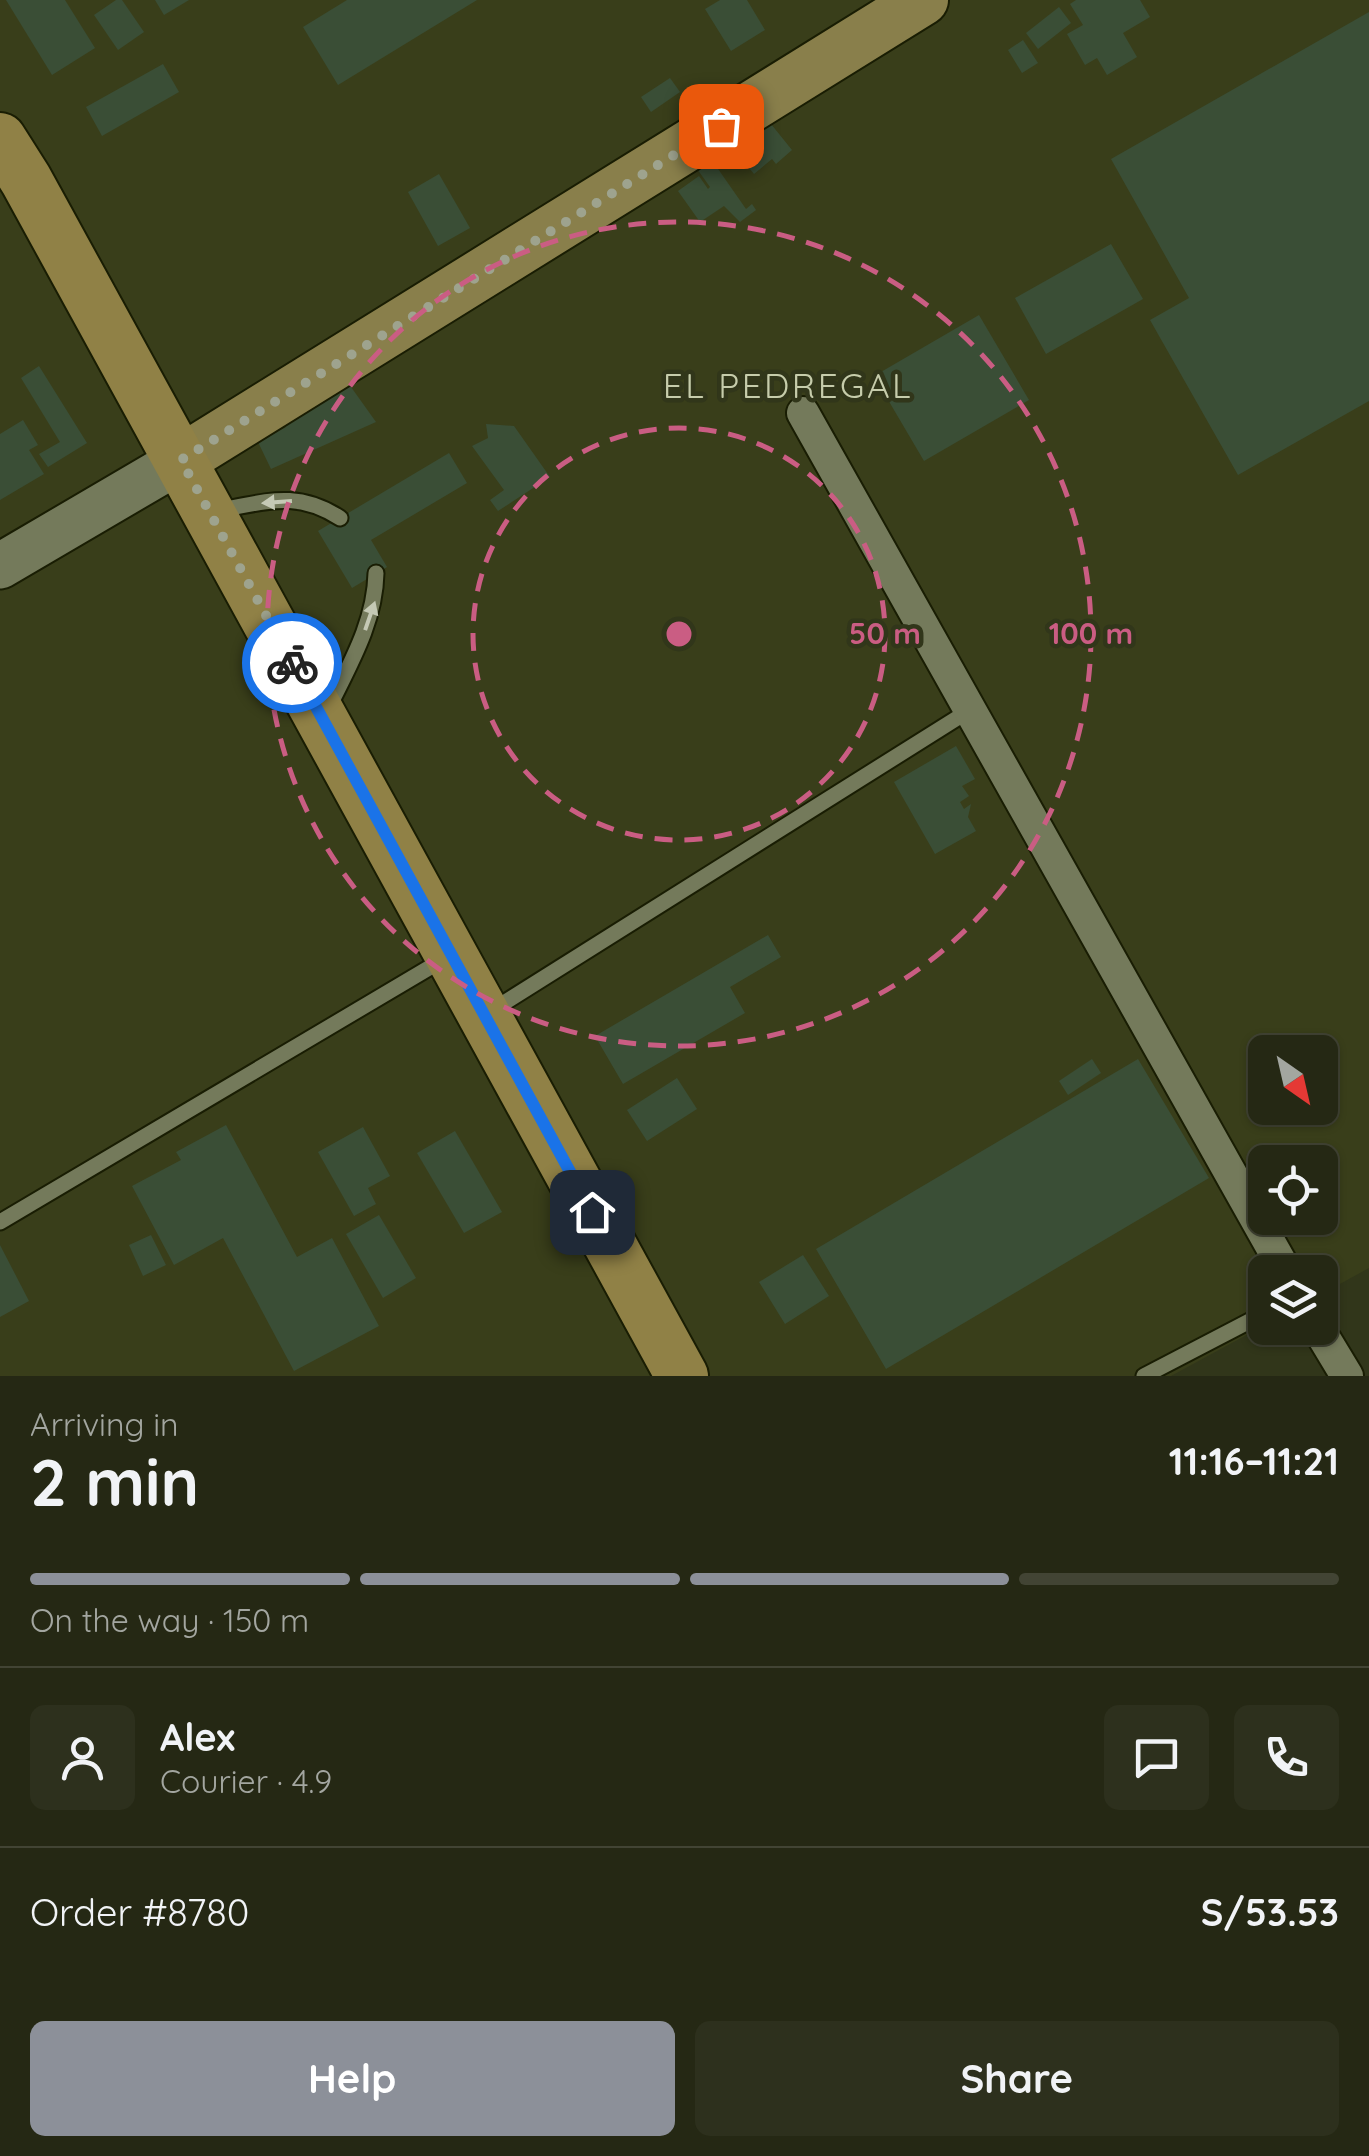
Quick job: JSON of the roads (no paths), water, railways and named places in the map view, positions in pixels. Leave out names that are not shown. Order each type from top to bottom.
[{"type":"highway","points":[[0,139],[210,512],[682,1376]]},
{"type":"main road","points":[[0,566],[181,460],[924,0]]},
{"type":"street","points":[[803,413],[1276,1255]]},
{"type":"street","points":[[1328,1345],[1347,1376]]},
{"type":"lane","points":[[210,512],[282,499],[318,504],[340,518]]},
{"type":"lane","points":[[324,720],[364,634],[375,600],[376,573]]},
{"type":"lane","points":[[484,1014],[970,710]]},
{"type":"lane","points":[[0,1222],[452,955]]},
{"type":"lane","points":[[1144,1376],[1248,1322]]},
{"type":"district","name":"EL PEDREGAL","points":[[788,385]]}]
